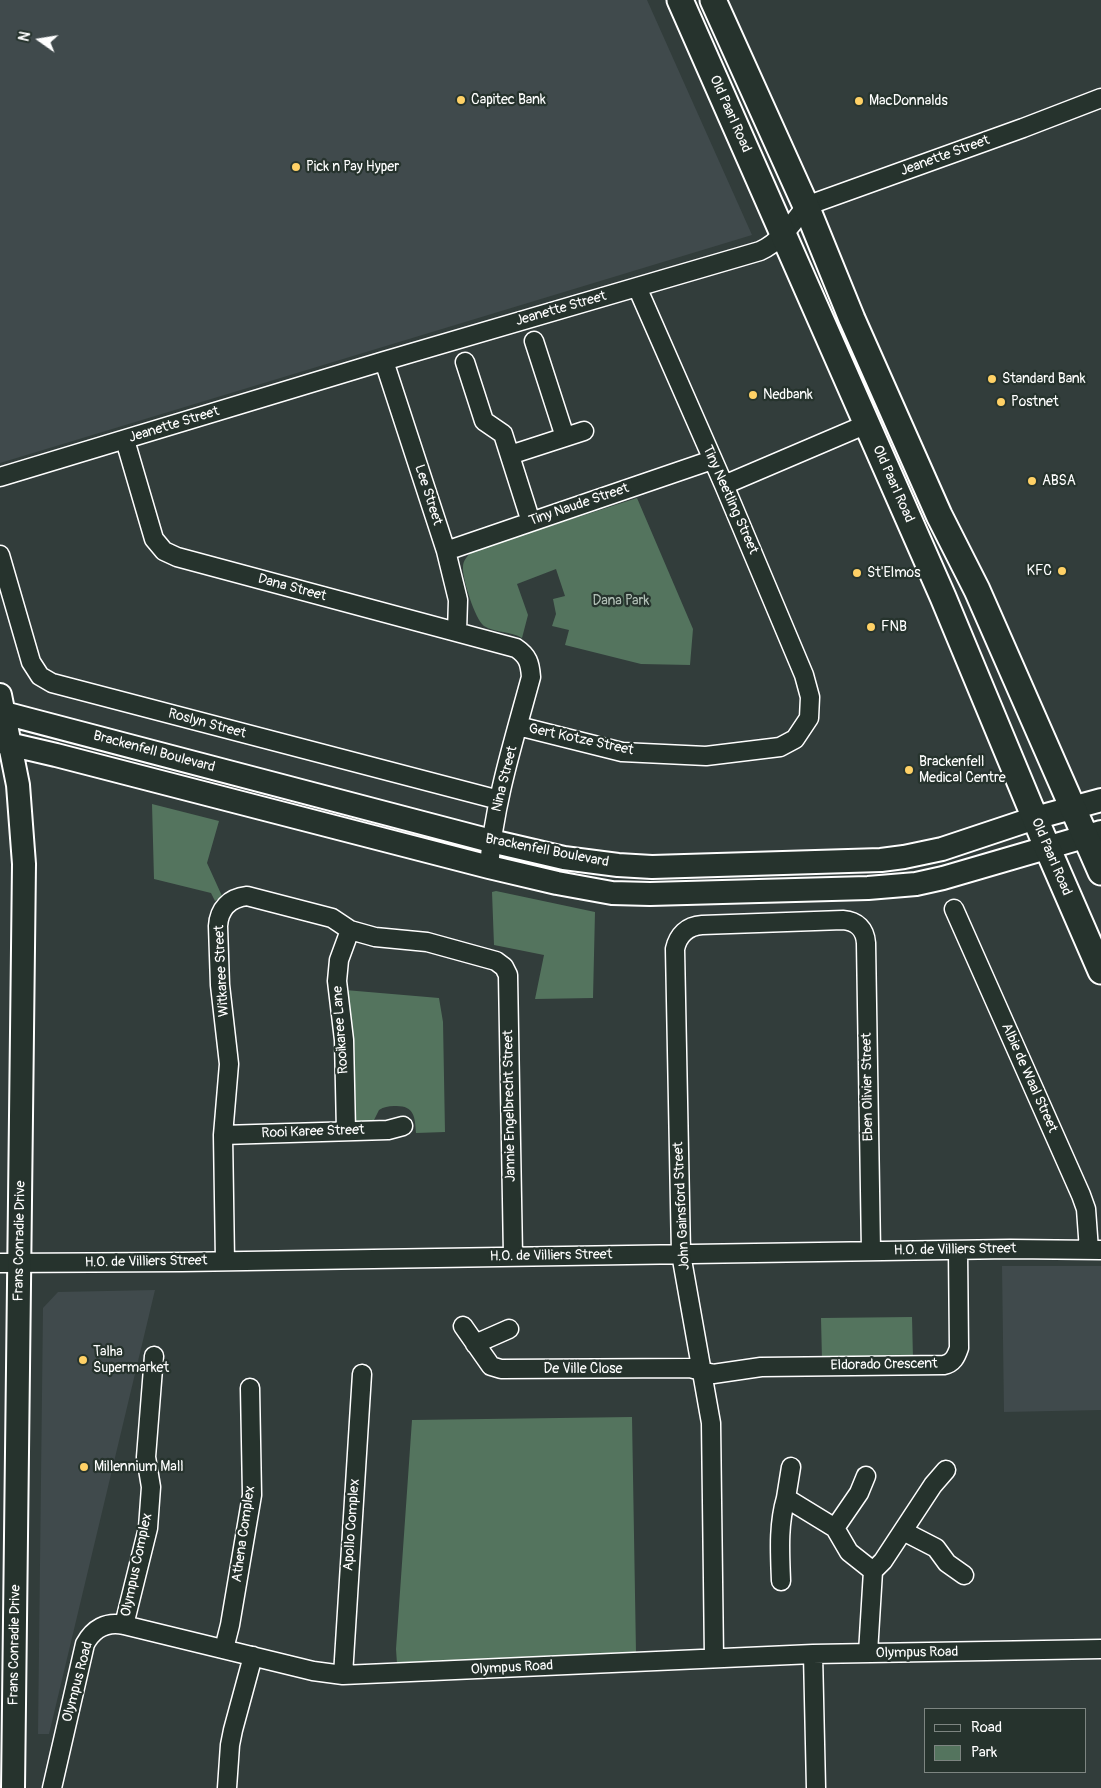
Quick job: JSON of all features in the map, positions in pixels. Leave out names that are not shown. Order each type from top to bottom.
[{"type":"main road","name":"Old Paarl Road","points":[[680,0],[943,597],[1046,847],[1101,971]]},
{"type":"main road","points":[[713,0],[806,206],[852,319],[939,515],[977,590],[1073,808],[1094,834],[1101,872]]},
{"type":"street","name":"Jeanette Street","points":[[0,477],[384,361],[760,251],[783,235],[806,206],[1101,98]]},
{"type":"street","name":"Tiny Neetling Street","points":[[637,286],[804,675],[810,697],[809,718]]},
{"type":"street","points":[[534,341],[565,437]]},
{"type":"street","name":"Lee Street","points":[[384,361],[446,551],[458,600],[457,632]]},
{"type":"street","points":[[465,362],[484,421],[503,434],[532,522]]},
{"type":"street","points":[[724,485],[867,424]]},
{"type":"street","points":[[510,455],[584,431]]},
{"type":"street","name":"Dana Street","points":[[125,440],[154,539],[164,551],[177,557],[516,648],[524,653],[530,663]]},
{"type":"street","name":"Tiny Naude Street","points":[[446,551],[712,460]]},
{"type":"street","name":"Roslyn Street","points":[[0,555],[31,662],[40,676],[52,683],[499,800]]},
{"type":"street","name":"Nina Street","points":[[489,867],[491,841],[499,800],[532,677],[530,663]]},
{"type":"street","name":"Brackenfell Boulevard","points":[[1,706],[491,841],[564,858],[618,865],[652,866],[881,860],[904,857],[942,848],[1035,818],[1101,800]]},
{"type":"street","name":"Frans Conradie Drive","points":[[1,706],[5,743],[18,786],[24,864],[10,1263],[13,1788]]},
{"type":"street","name":"Gert Kotze Street","points":[[518,726],[622,752],[706,756],[780,747],[796,739],[809,718]]},
{"type":"street","name":"Brackenfell Boulevard","points":[[5,743],[557,884],[612,893],[650,894],[868,888],[916,884],[944,878],[1094,834]]},
{"type":"street","name":"Witkaree Street","points":[[225,1261],[223,1135],[229,1064],[220,984],[218,926],[224,906],[240,897],[253,897],[332,918],[350,930],[375,937],[427,942],[496,961]]},
{"type":"street","name":"Albie de Waal Street","points":[[954,909],[1081,1195],[1095,1250]]},
{"type":"street","name":"John Gainsford Street","points":[[714,1658],[711,1422],[681,1254],[675,949],[679,938],[686,930],[697,925],[849,920],[859,926]]},
{"type":"street","name":"Eben Olivier Street","points":[[859,926],[866,936],[871,1251]]},
{"type":"street","name":"Rooikaree Lane","points":[[346,1131],[344,1040],[337,971],[350,930]]},
{"type":"street","name":"Jannie Engelbrecht Street","points":[[496,961],[504,967],[508,975],[512,1256]]},
{"type":"street","name":"Rooi Karee Street","points":[[223,1135],[388,1130],[403,1126]]},
{"type":"street","name":"Eldorado Crescent","points":[[702,1371],[713,1374],[762,1367],[948,1364],[954,1360],[959,1348],[958,1250]]},
{"type":"street","name":"H.O. de Villiers Street","points":[[10,1263],[871,1251],[1095,1250]]},
{"type":"street","name":"De Ville Close","points":[[462,1326],[492,1366],[501,1369],[690,1368],[702,1371]]},
{"type":"street","points":[[475,1344],[509,1329]]},
{"type":"street","name":"Olympus Complex","points":[[124,1625],[148,1528],[151,1487],[146,1457],[154,1356]]},
{"type":"street","name":"Apollo Complex","points":[[343,1676],[362,1374]]},
{"type":"street","name":"Athena Complex","points":[[224,1649],[230,1625],[252,1495],[250,1388]]},
{"type":"street","points":[[781,1581],[781,1514],[786,1498],[791,1467]]},
{"type":"street","points":[[868,1654],[873,1571],[883,1561],[933,1485],[946,1470]]},
{"type":"street","points":[[835,1528],[859,1493],[866,1476]]},
{"type":"street","points":[[786,1498],[835,1528],[849,1552],[873,1571]]},
{"type":"street","points":[[903,1531],[936,1548],[947,1564],[964,1575]]},
{"type":"street","name":"Olympus Road","points":[[52,1788],[85,1644],[89,1637],[100,1628],[112,1624],[124,1625],[343,1676],[813,1654],[1101,1649]]},
{"type":"street","points":[[813,1654],[816,1788]]},
{"type":"street","points":[[227,1788],[230,1745],[253,1656]]},
{"type":"shaded area","name":"Pick n Pay Hyper","points":[[0,0],[647,0],[752,235],[0,463]]},
{"type":"shaded area","points":[[1002,1266],[1101,1266],[1101,1410],[1004,1412]]},
{"type":"shaded area","points":[[155,1290],[49,1734],[38,1734],[43,1308],[58,1292]]},
{"type":"green space","name":"Dana Park","points":[[637,498],[693,629],[690,665],[641,664],[565,645],[569,630],[552,626],[556,614],[553,599],[565,596],[556,569],[517,584],[528,615],[522,638],[493,630],[480,622],[470,598],[463,572],[463,564],[473,551]]},
{"type":"green space","points":[[152,804],[219,821],[207,863],[222,896],[215,901],[211,893],[154,879]]},
{"type":"green space","points":[[496,891],[595,912],[593,998],[535,999],[544,955],[494,945],[492,892]]},
{"type":"green space","points":[[345,990],[439,998],[443,1022],[445,1132],[416,1133],[412,1113],[406,1107],[401,1106],[388,1106],[379,1110],[372,1124],[354,1125]]},
{"type":"green space","points":[[912,1317],[913,1359],[822,1360],[821,1318]]},
{"type":"green space","points":[[632,1417],[636,1653],[397,1664],[396,1649],[412,1420]]},
{"type":"place","name":"Capitec Bank","points":[[461,100]]},
{"type":"place","name":"MacDonnalds","points":[[859,101]]},
{"type":"place","name":"Pick n Pay Hyper","points":[[296,167]]},
{"type":"place","name":"Standard Bank","points":[[992,379]]},
{"type":"place","name":"Nedbank","points":[[753,395]]},
{"type":"place","name":"Postnet","points":[[1001,402]]},
{"type":"place","name":"ABSA","points":[[1032,481]]},
{"type":"place","name":"KFC","points":[[1062,571]]},
{"type":"place","name":"St'Elmos","points":[[857,573]]},
{"type":"place","name":"FNB","points":[[871,627]]},
{"type":"place","name":"Brackenfell Medical Centre","points":[[909,770]]},
{"type":"place","name":"Talha Supermarket","points":[[83,1360]]},
{"type":"place","name":"Millennium Mall","points":[[84,1467]]}]
